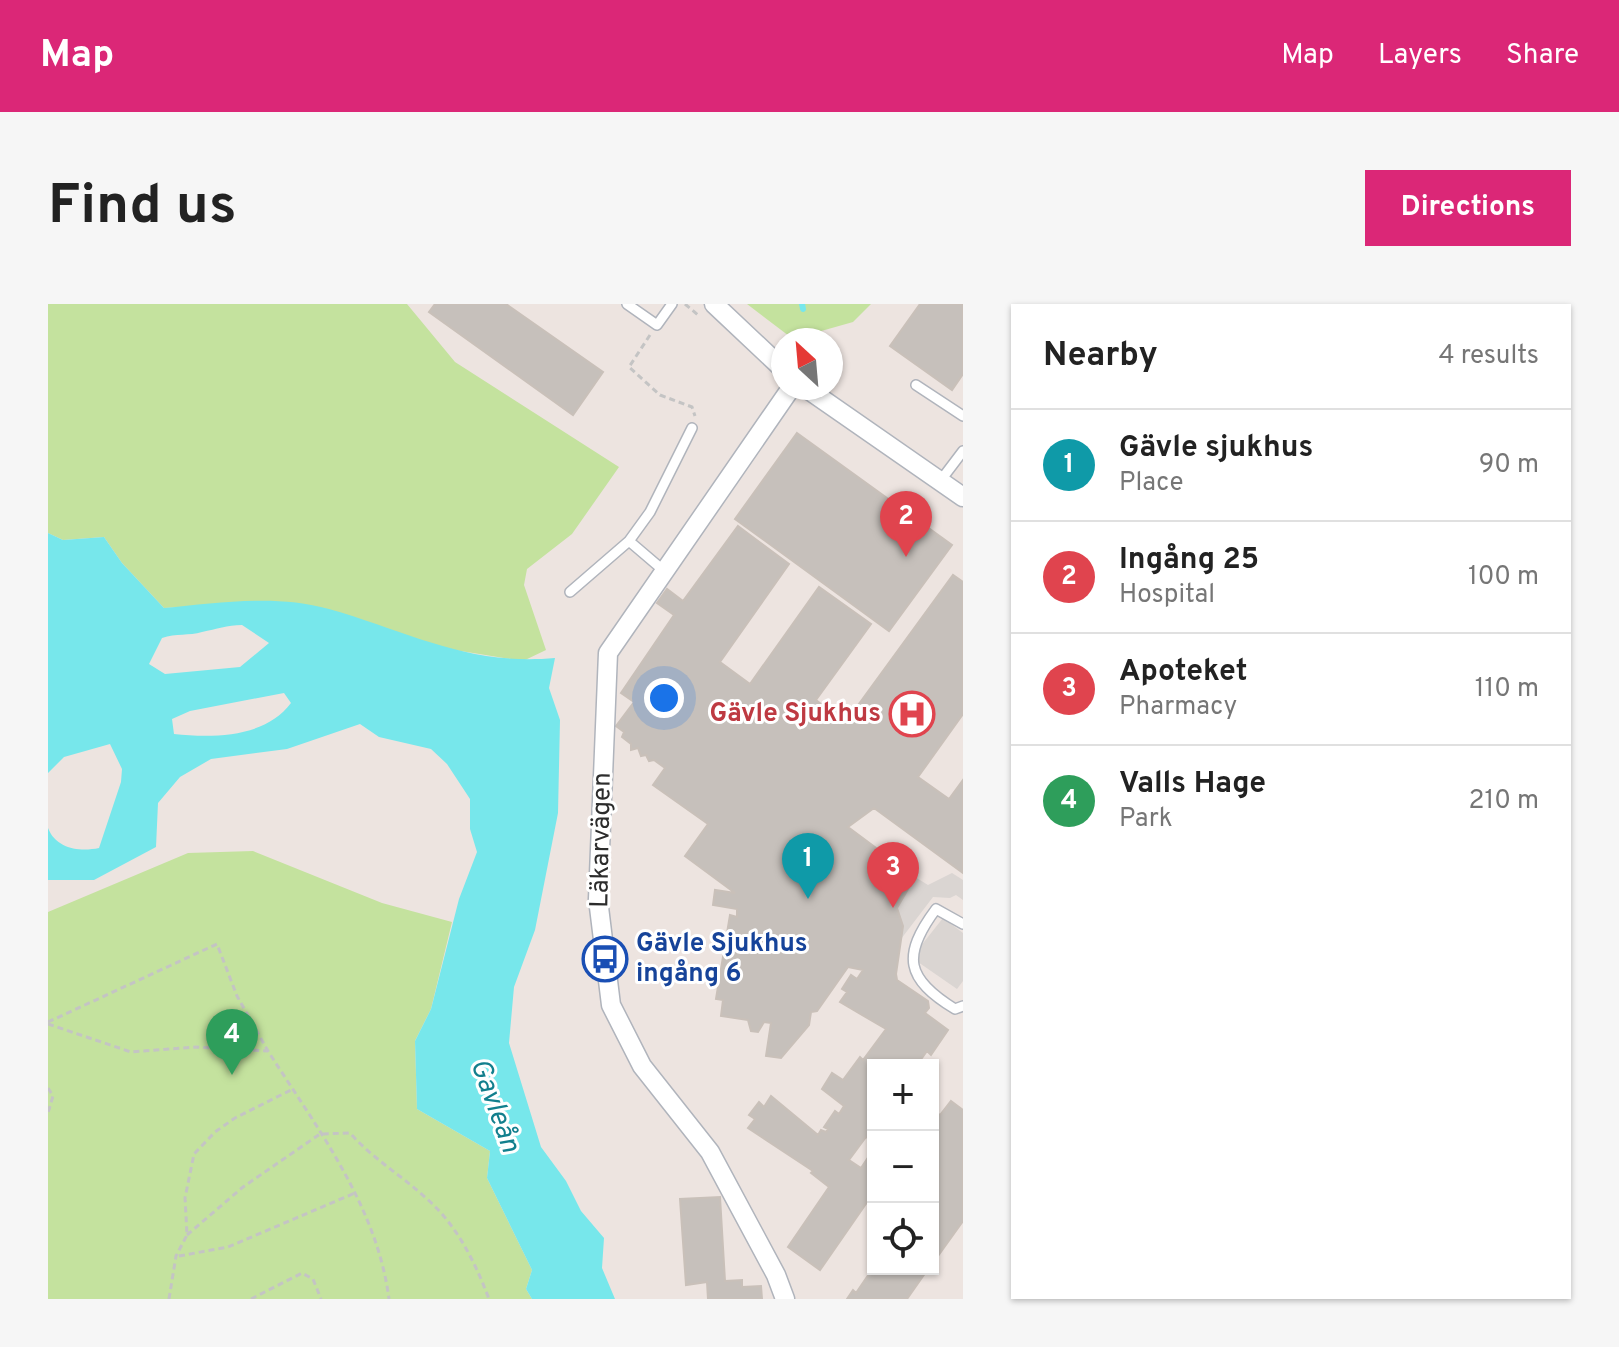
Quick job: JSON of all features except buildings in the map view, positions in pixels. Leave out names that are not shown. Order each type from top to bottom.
[{"type":"street","points":[[714,304],[771,358]]},
{"type":"street","name":"Läkarvägen","points":[[783,400],[608,653],[598,899],[611,1005],[642,1066],[710,1152],[776,1275],[785,1299]]},
{"type":"street","points":[[824,400],[963,497]]},
{"type":"lane","points":[[627,304],[657,325],[672,304]]},
{"type":"lane","points":[[916,385],[963,416]]},
{"type":"lane","points":[[570,592],[629,541],[650,512],[692,428]]},
{"type":"lane","points":[[941,480],[963,451]]},
{"type":"lane","points":[[629,541],[663,570]]},
{"type":"lane","points":[[963,924],[936,909],[917,934],[913,966],[927,991],[955,1009],[963,1006]]},
{"type":"path","points":[[657,325],[629,367],[660,395],[692,407],[696,413],[692,428]]},
{"type":"path","points":[[48,1023],[217,944],[237,996],[355,1193],[384,1261],[389,1299]]},
{"type":"path","points":[[48,1023],[131,1052],[196,1047],[268,1051]]},
{"type":"path","points":[[48,1088],[53,1096],[48,1113]]},
{"type":"path","points":[[187,1235],[185,1198],[194,1154],[235,1118],[293,1089]]},
{"type":"path","points":[[169,1299],[176,1256],[187,1235],[243,1187],[320,1134],[350,1133],[371,1156],[427,1198],[453,1226],[477,1268],[489,1299]]},
{"type":"path","points":[[176,1256],[228,1247],[355,1193]]},
{"type":"path","points":[[251,1299],[302,1273],[313,1279],[321,1299]]},
{"type":"green space","points":[[48,304],[407,304],[455,362],[619,467],[572,534],[527,569],[524,585],[546,650],[523,661],[436,647],[327,609],[267,602],[164,608],[122,563],[104,537],[63,540],[48,533]]},
{"type":"green space","points":[[747,304],[871,304],[853,322],[832,328],[779,328]]},
{"type":"green space","points":[[253,851],[382,903],[452,922],[431,1009],[415,1041],[417,1109],[490,1151],[487,1178],[532,1270],[526,1289],[532,1299],[48,1299],[48,912],[188,853]]},
{"type":"shaded area","points":[[952,873],[963,880],[963,900],[956,895],[950,898],[933,897],[901,939],[903,926],[897,908],[915,877],[928,885]]},
{"type":"shaded area","points":[[943,918],[963,933],[963,981],[957,989],[918,962],[920,947]]},
{"type":"water","name":"Gavleån","points":[[48,533],[63,540],[104,537],[122,563],[164,608],[247,601],[309,604],[466,652],[523,659],[555,658],[549,688],[560,720],[558,813],[535,930],[514,987],[509,1043],[541,1147],[566,1181],[581,1211],[604,1238],[602,1268],[615,1299],[532,1299],[526,1289],[532,1270],[487,1178],[490,1151],[417,1109],[415,1041],[431,1009],[459,899],[477,852],[470,829],[470,799],[447,764],[431,749],[379,737],[360,724],[287,749],[211,759],[180,777],[158,803],[156,847],[94,880],[48,880],[48,828],[63,845],[84,850],[99,848],[121,782],[122,769],[110,744],[64,757],[48,773]],"holes":[[[242,625],[269,643],[240,667],[165,674],[149,664],[162,638]],[[284,693],[291,703],[280,715],[253,729],[221,735],[174,734],[172,719],[190,711]]]},
{"type":"waterway","points":[[802,304],[803,309]]},
{"type":"place","name":"Ingång 25","points":[[906,557]]},
{"type":"place","name":"Gävle Sjukhus","points":[[912,714]]},
{"type":"place","name":"Gävle sjukhus","points":[[808,899]]},
{"type":"place","name":"Apoteket","points":[[893,908]]},
{"type":"place","name":"Gävle Sjukhus ingång 6","points":[[605,959]]},
{"type":"place","name":"Valls Hage","points":[[232,1075]]}]
